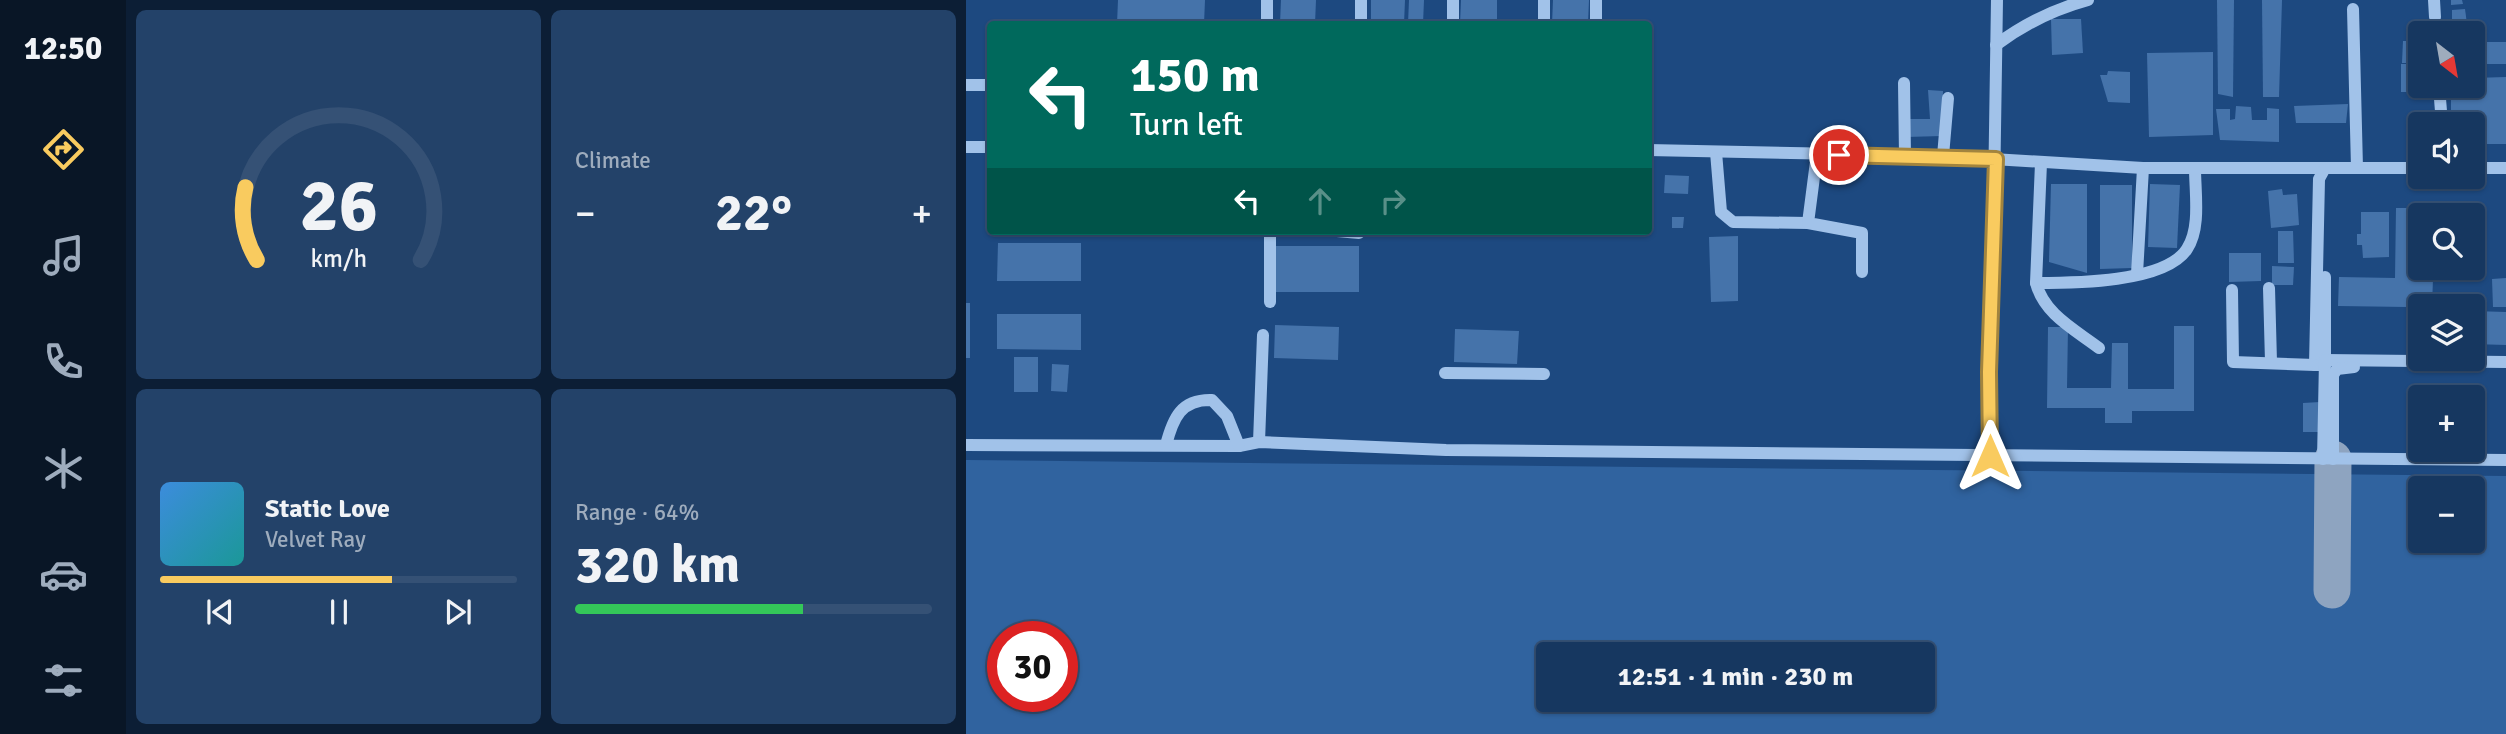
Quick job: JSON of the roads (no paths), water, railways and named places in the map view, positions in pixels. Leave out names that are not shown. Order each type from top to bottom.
[{"type":"street","points":[[1267,0],[1267,21]]},
{"type":"street","points":[[1361,0],[1361,21]]},
{"type":"street","points":[[1453,0],[1453,21]]},
{"type":"street","points":[[1544,0],[1544,21]]},
{"type":"street","points":[[1596,21],[1597,0]]},
{"type":"street","points":[[1990,456],[1989,372],[1996,159],[1997,0]]},
{"type":"street","points":[[1996,45],[2019,28],[2067,6],[2088,0]]},
{"type":"street","points":[[2434,0],[2435,18]]},
{"type":"street","points":[[2353,9],[2357,168]]},
{"type":"street","points":[[1904,83],[1905,156]]},
{"type":"street","points":[[966,85],[987,85]]},
{"type":"street","points":[[1943,156],[1948,98]]},
{"type":"street","points":[[966,147],[987,147]]},
{"type":"street","points":[[1652,150],[1943,156],[2143,168],[2408,168]]},
{"type":"street","points":[[1716,152],[1721,212],[1733,222],[1808,223],[1862,233],[1862,272]]},
{"type":"street","points":[[1808,223],[1817,154]]},
{"type":"street","points":[[2041,163],[2036,283],[2047,309],[2099,348]]},
{"type":"street","points":[[2137,274],[2143,168]]},
{"type":"street","points":[[2036,283],[2077,283],[2137,274],[2166,265],[2187,249],[2194,232],[2195,168]]},
{"type":"street","points":[[2328,168],[2325,180],[2322,363],[2328,459]]},
{"type":"street","points":[[2485,168],[2506,168]]},
{"type":"street","points":[[1270,235],[1270,302]]},
{"type":"street","points":[[2270,288],[2271,362]]},
{"type":"street","points":[[2232,290],[2231,361],[2506,362]]},
{"type":"street","points":[[1259,442],[1263,335]]},
{"type":"street","points":[[2328,459],[2333,374],[2337,369],[2506,369]]},
{"type":"street","points":[[1445,373],[1544,374]]},
{"type":"street","points":[[1166,445],[1176,414],[1187,404],[1212,400],[1227,416],[1239,446]]},
{"type":"street","points":[[966,445],[1239,446],[1259,442],[1446,450],[2506,460]]}]
